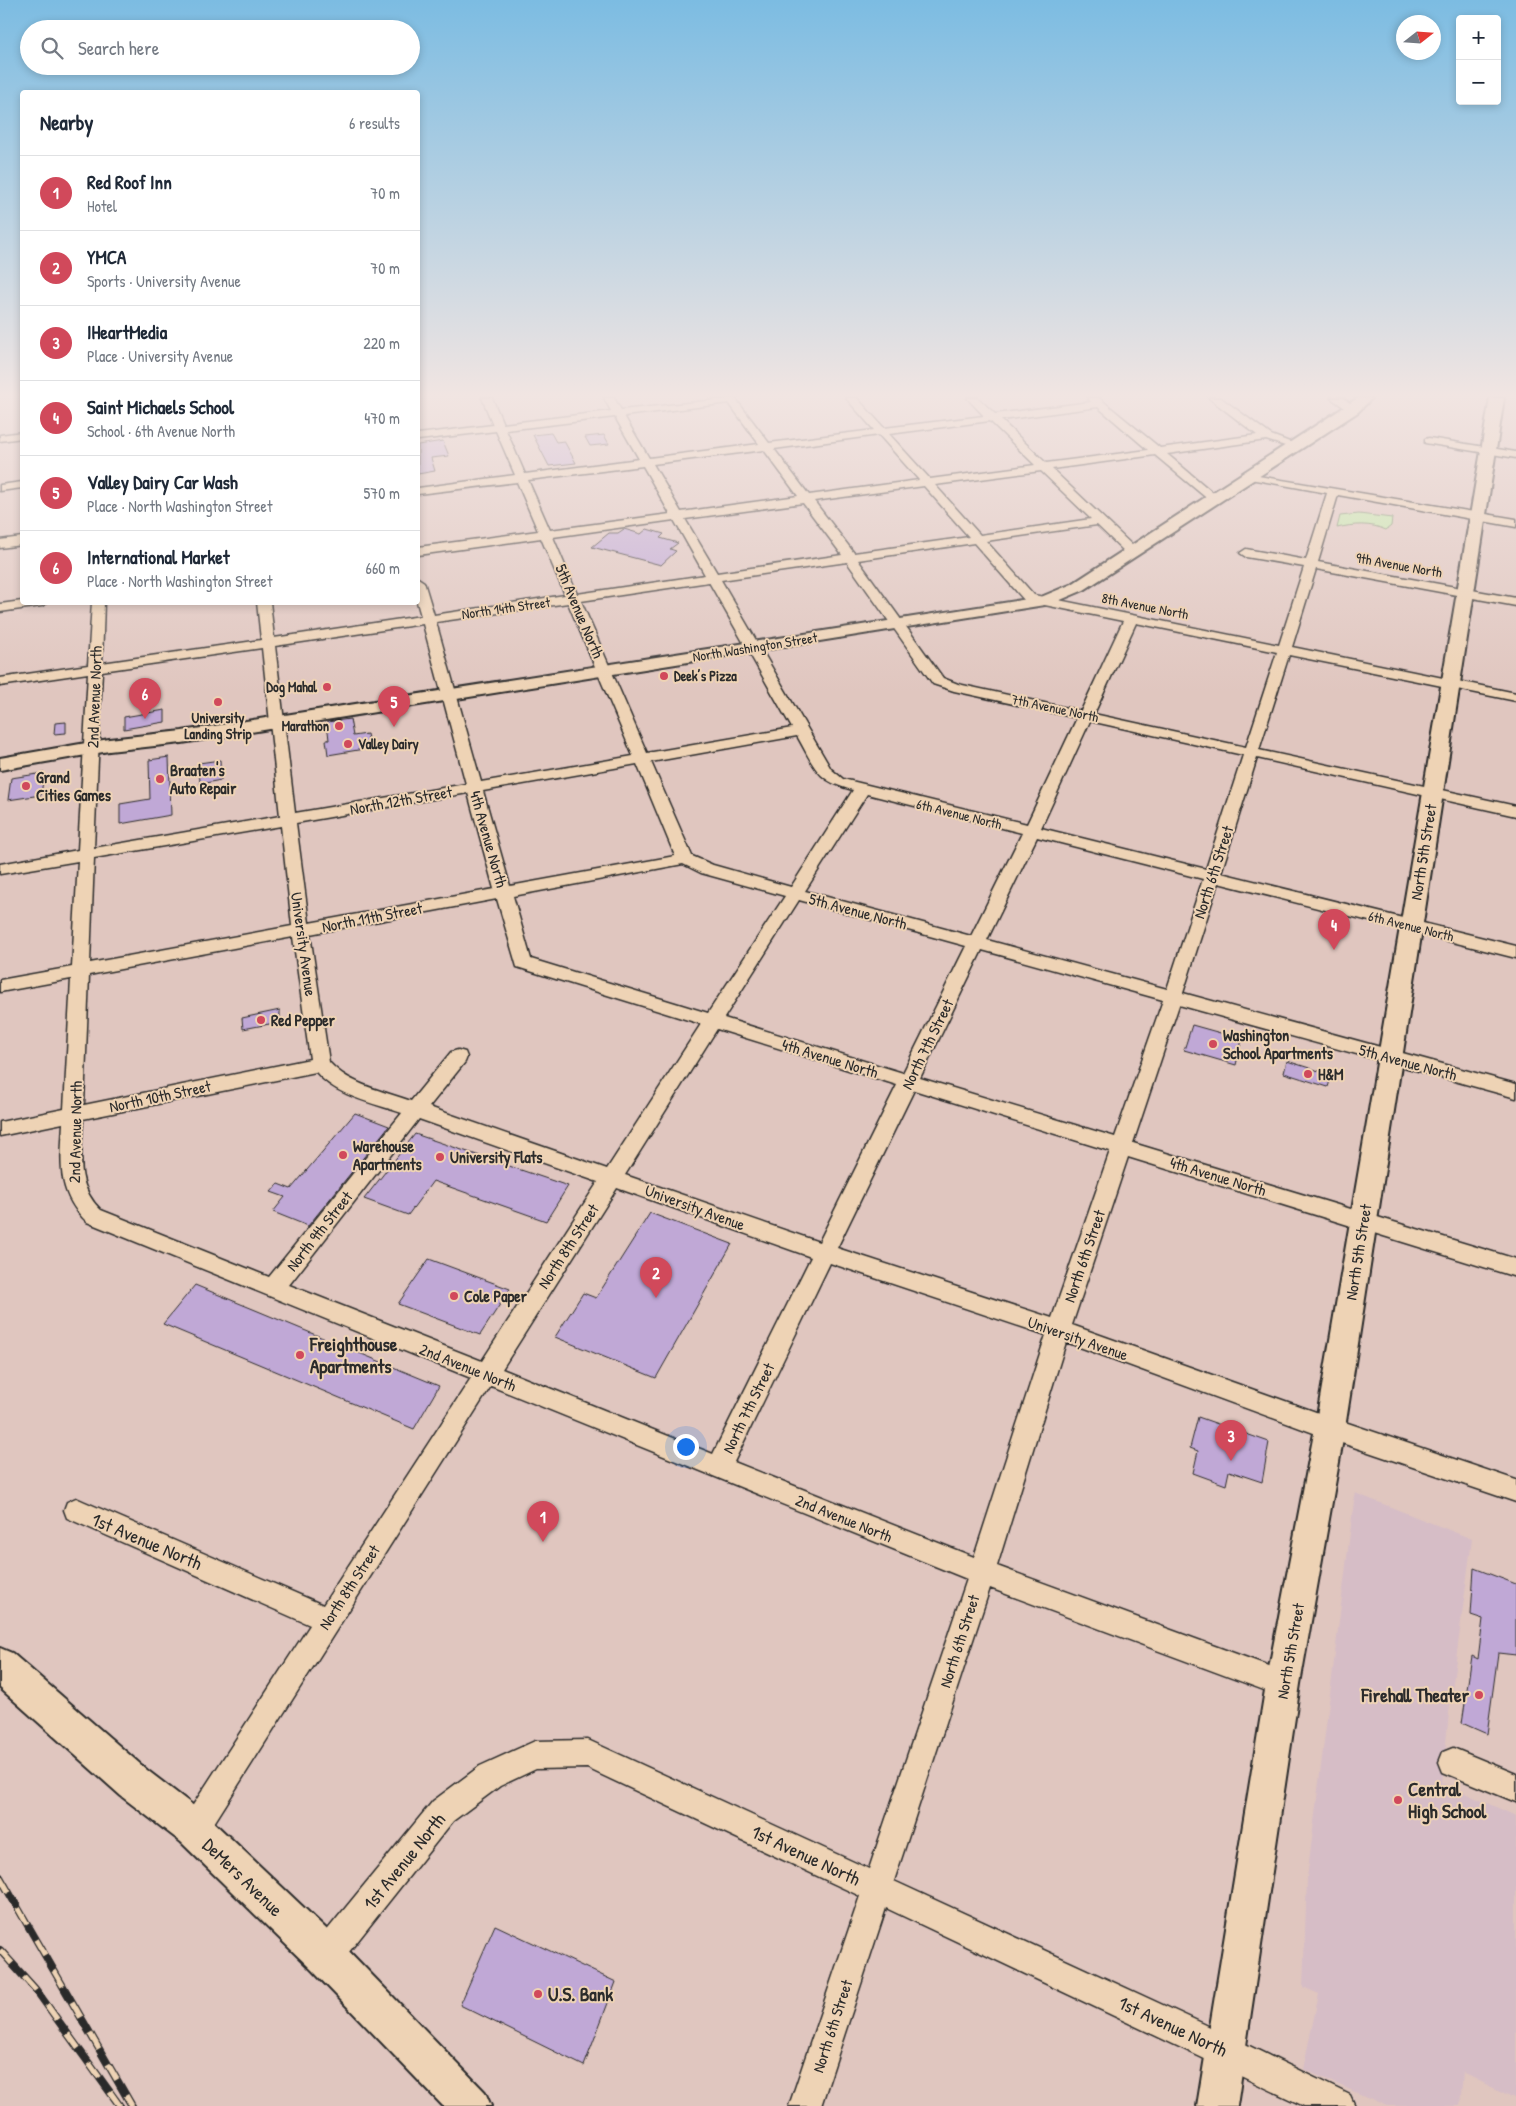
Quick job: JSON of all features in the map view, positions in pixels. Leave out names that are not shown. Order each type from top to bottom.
[{"type":"main road","name":"North Washington Street","points":[[0,764],[92,748],[277,722],[1045,601],[1078,587],[1218,496]]},
{"type":"main road","name":"North 5th Street","points":[[1217,2106],[1283,1684],[1330,1428],[1388,1057],[1481,496]]},
{"type":"main road","name":"DeMers Avenue","points":[[0,1665],[134,1783],[194,1830],[326,1956],[471,2106]]},
{"type":"street","name":"5th Avenue North","points":[[530,496],[685,859],[707,869],[795,894],[1516,1091]]},
{"type":"street","name":"6th Avenue North","points":[[666,496],[802,731],[832,778],[862,789],[1031,832],[1516,952]]},
{"type":"street","name":"7th Avenue North","points":[[803,496],[850,557],[938,681],[954,687],[1516,811]]},
{"type":"street","points":[[420,551],[824,496]]},
{"type":"street","name":"8th Avenue North","points":[[939,496],[1030,598],[1516,697]]},
{"type":"street","points":[[1075,496],[1131,551]]},
{"type":"street","points":[[1211,496],[1214,499]]},
{"type":"street","name":"North 6th Street","points":[[806,2106],[982,1573],[1059,1330],[1173,997],[1284,650],[1330,496]]},
{"type":"street","points":[[1363,496],[1516,523]]},
{"type":"street","name":"North 14th Street","points":[[0,682],[1100,521]]},
{"type":"street","points":[[0,544],[20,541]]},
{"type":"street","name":"9th Avenue North","points":[[1246,553],[1516,602]]},
{"type":"street","name":"4th Avenue North","points":[[420,589],[523,963],[1516,1268]]},
{"type":"street","points":[[0,608],[21,605]]},
{"type":"street","name":"2nd Avenue North","points":[[98,605],[72,1180],[75,1194],[82,1206],[94,1216],[982,1573],[1283,1684]]},
{"type":"street","name":"University Avenue","points":[[263,605],[301,930],[320,1064],[332,1078],[348,1086],[414,1110],[613,1177],[823,1252],[1059,1330],[1330,1428],[1516,1491]]},
{"type":"street","name":"North 7th Street","points":[[720,1467],[823,1252],[1031,832],[1131,619]]},
{"type":"street","name":"North 12th Street","points":[[0,868],[802,731]]},
{"type":"street","name":"North 8th Street","points":[[194,1830],[862,789]]},
{"type":"street","name":"North 11th Street","points":[[0,986],[685,859]]},
{"type":"street","name":"North 9th Street","points":[[273,1288],[458,1057]]},
{"type":"street","name":"North 10th Street","points":[[0,1129],[320,1064]]},
{"type":"street","name":"1st Avenue North","points":[[76,1510],[328,1620]]},
{"type":"street","name":"1st Avenue North","points":[[326,1956],[443,1811],[490,1776],[535,1755],[588,1754],[1226,2051],[1339,2106]]},
{"type":"street","points":[[1453,1762],[1516,1788]]},
{"type":"shaded area","name":"Central High School","points":[[1355,1493],[1472,1539],[1449,1713],[1442,1783],[1516,1816],[1516,2099],[1463,2073],[1460,2106],[1387,2106],[1303,2069],[1319,1994],[1303,1987],[1307,1878]]},
{"type":"green space","points":[[1359,514],[1392,518],[1391,526],[1386,530],[1362,525],[1337,528],[1340,516]]},
{"type":"building","points":[[624,529],[641,534],[647,529],[664,534],[660,538],[678,543],[670,549],[676,551],[661,565],[592,547],[609,533],[618,533]]},
{"type":"building","points":[[165,710],[165,722],[124,729],[124,717]]},
{"type":"building","name":"Valley Dairy","points":[[350,719],[353,736],[367,734],[370,748],[328,755],[326,740],[329,740],[327,722]]},
{"type":"building","points":[[66,722],[66,733],[54,734],[55,723]]},
{"type":"building","name":"Braaten's Auto Repair","points":[[169,757],[171,815],[120,824],[120,804],[150,799],[149,760]]},
{"type":"building","points":[[220,760],[221,780],[200,784],[199,763]]},
{"type":"building","name":"Grand Cities Games","points":[[44,773],[41,795],[8,800],[11,778]]},
{"type":"building","name":"Red Pepper","points":[[280,1010],[280,1022],[243,1029],[242,1018]]},
{"type":"building","name":"Washington School Apartments","points":[[1192,1025],[1242,1039],[1236,1065],[1184,1050]]},
{"type":"building","name":"H&M","points":[[1287,1061],[1332,1075],[1328,1087],[1284,1073]]},
{"type":"building","name":"Warehouse Apartments","points":[[355,1113],[389,1126],[308,1226],[273,1212],[285,1197],[271,1192],[278,1184],[291,1189]]},
{"type":"building","name":"University Flats","points":[[415,1134],[568,1186],[546,1221],[433,1181],[408,1215],[364,1199]]},
{"type":"building","points":[[650,1213],[732,1244],[656,1378],[555,1337],[583,1293],[596,1298]]},
{"type":"building","name":"Cole Paper","points":[[429,1259],[510,1289],[480,1335],[398,1304]]},
{"type":"building","name":"Freighthouse Apartments","points":[[195,1285],[439,1386],[414,1429],[163,1324]]},
{"type":"building","points":[[1198,1417],[1269,1442],[1262,1482],[1229,1471],[1226,1485],[1193,1473],[1198,1451],[1190,1448]]},
{"type":"building","points":[[1474,1568],[1516,1584],[1516,1655],[1498,1653],[1487,1734],[1462,1723],[1472,1656],[1478,1659],[1483,1619],[1471,1615]]},
{"type":"building","name":"U.S. Bank","points":[[495,1925],[616,1982],[584,2066],[460,2005]]},
{"type":"railway","points":[[0,1877],[132,2106]]},
{"type":"railway","points":[[0,1950],[36,1990],[120,2106]]},
{"type":"place","name":"Deek’s Pizza","points":[[664,676]]},
{"type":"place","name":"Dog Mahal","points":[[327,687]]},
{"type":"place","name":"University Landing Strip","points":[[218,702]]},
{"type":"place","name":"International Market","points":[[145,719]]},
{"type":"place","name":"Marathon","points":[[339,726]]},
{"type":"place","name":"Valley Dairy Car Wash","points":[[394,727]]},
{"type":"place","name":"Valley Dairy","points":[[348,744]]},
{"type":"place","name":"Braaten's Auto Repair","points":[[160,779]]},
{"type":"place","name":"Grand Cities Games","points":[[26,786]]},
{"type":"place","name":"Saint Michaels School","points":[[1334,950]]},
{"type":"place","name":"Red Pepper","points":[[261,1020]]},
{"type":"place","name":"Washington School Apartments","points":[[1213,1044]]},
{"type":"place","name":"H&M","points":[[1308,1074]]},
{"type":"place","name":"Warehouse Apartments","points":[[343,1155]]},
{"type":"place","name":"University Flats","points":[[440,1157]]},
{"type":"place","name":"Cole Paper","points":[[454,1296]]},
{"type":"place","name":"YMCA","points":[[656,1298]]},
{"type":"place","name":"Freighthouse Apartments","points":[[300,1355]]},
{"type":"place","name":"IHeartMedia","points":[[1231,1461]]},
{"type":"place","name":"Red Roof Inn","points":[[543,1542]]},
{"type":"place","name":"Firehall Theater","points":[[1479,1695]]},
{"type":"place","name":"Central High School","points":[[1398,1800]]},
{"type":"place","name":"U.S. Bank","points":[[538,1994]]}]
